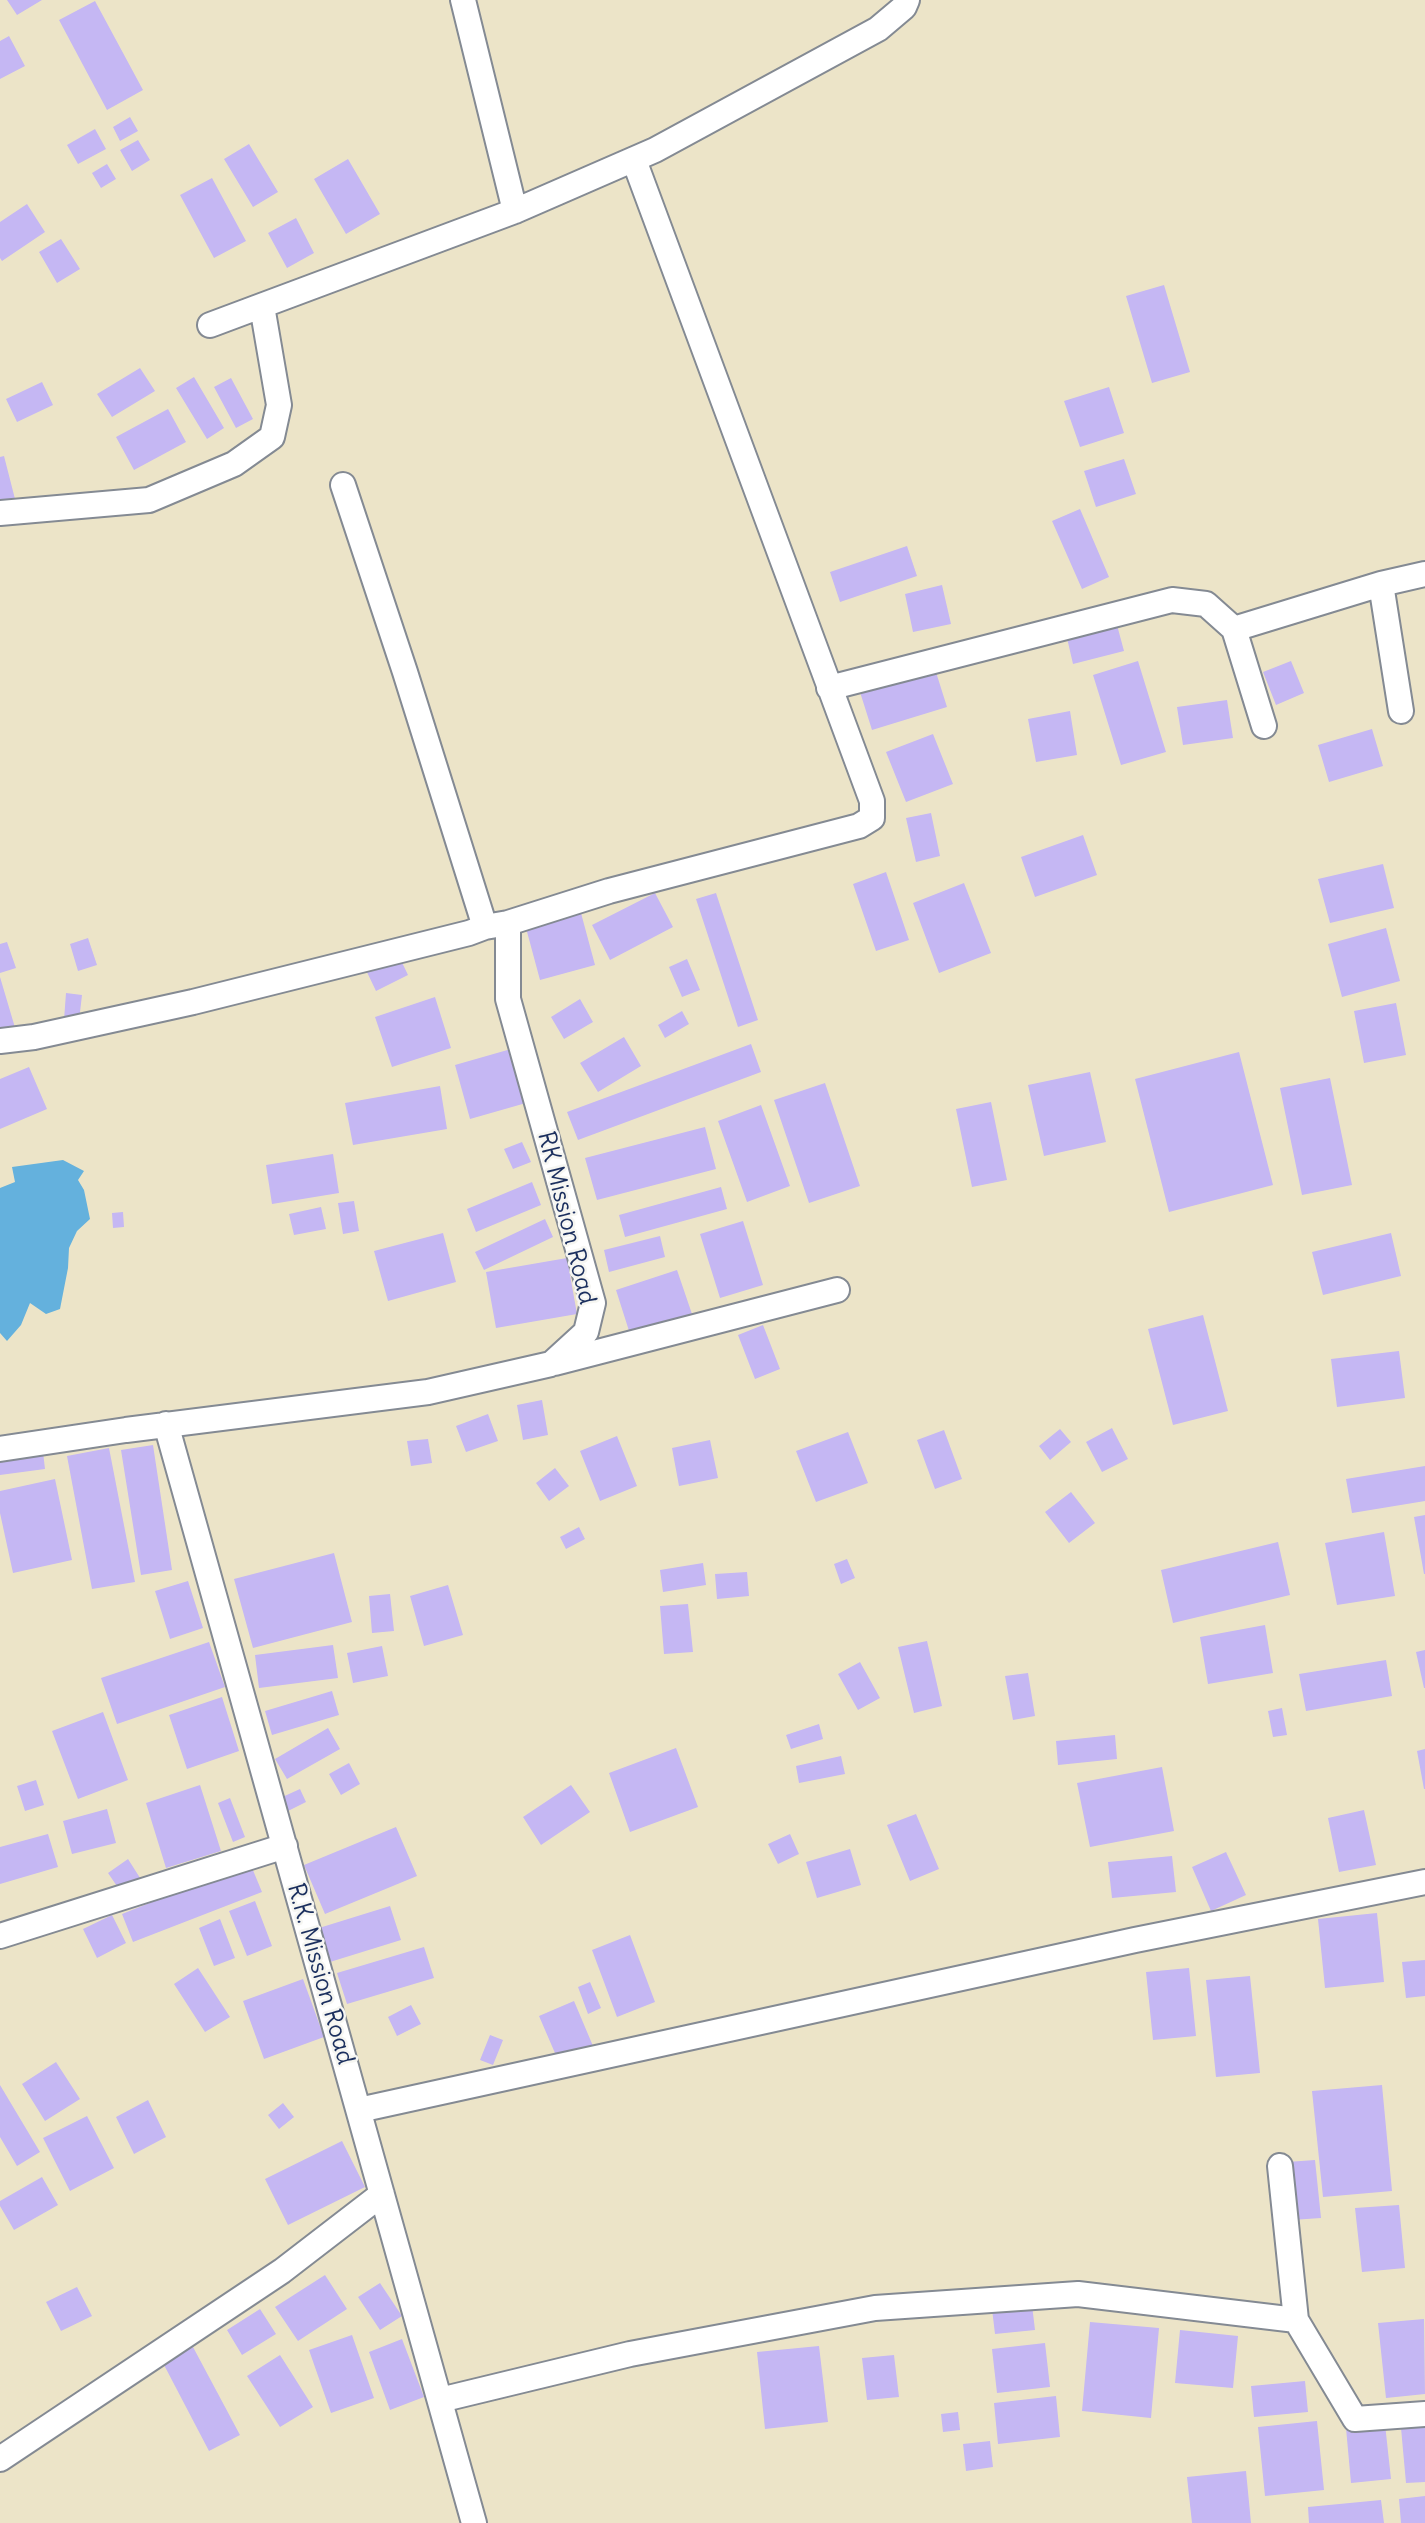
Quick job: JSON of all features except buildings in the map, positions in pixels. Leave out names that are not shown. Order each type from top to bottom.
[{"type":"street","points":[[463,0],[515,211]]},
{"type":"street","points":[[209,325],[515,211],[634,160],[878,29],[904,7],[907,0]]},
{"type":"street","points":[[0,1041],[34,1037],[193,1002],[497,925],[610,891],[859,826],[872,818],[872,801],[634,160]]},
{"type":"street","points":[[0,513],[149,500],[233,464],[272,437],[279,405],[262,306]]},
{"type":"street","name":"RK Mission Road","points":[[0,1449],[166,1424],[428,1392],[551,1364],[586,1332],[593,1303],[508,999],[497,925],[405,672],[343,485]]},
{"type":"street","points":[[1234,629],[1381,584],[1425,574]]},
{"type":"street","points":[[1381,584],[1401,711]]},
{"type":"street","points":[[829,688],[1172,600],[1206,604],[1234,629],[1264,726]]},
{"type":"street","points":[[551,1364],[837,1290]]},
{"type":"street","name":"R.K. Mission Road","points":[[166,1424],[474,2523]]},
{"type":"street","points":[[0,1936],[285,1846]]},
{"type":"street","points":[[359,2110],[1107,1946],[1425,1882]]},
{"type":"street","points":[[1280,2166],[1296,2320],[1355,2419],[1425,2414]]},
{"type":"street","points":[[0,2459],[282,2271],[382,2194]]},
{"type":"street","points":[[440,2400],[630,2354],[875,2308],[1078,2294],[1296,2320]]},
{"type":"water","points":[[63,1160],[84,1171],[78,1180],[84,1190],[90,1219],[77,1231],[69,1248],[60,1309],[46,1314],[30,1303],[21,1325],[7,1341],[0,1333],[0,1188],[15,1182],[12,1167]]}]
